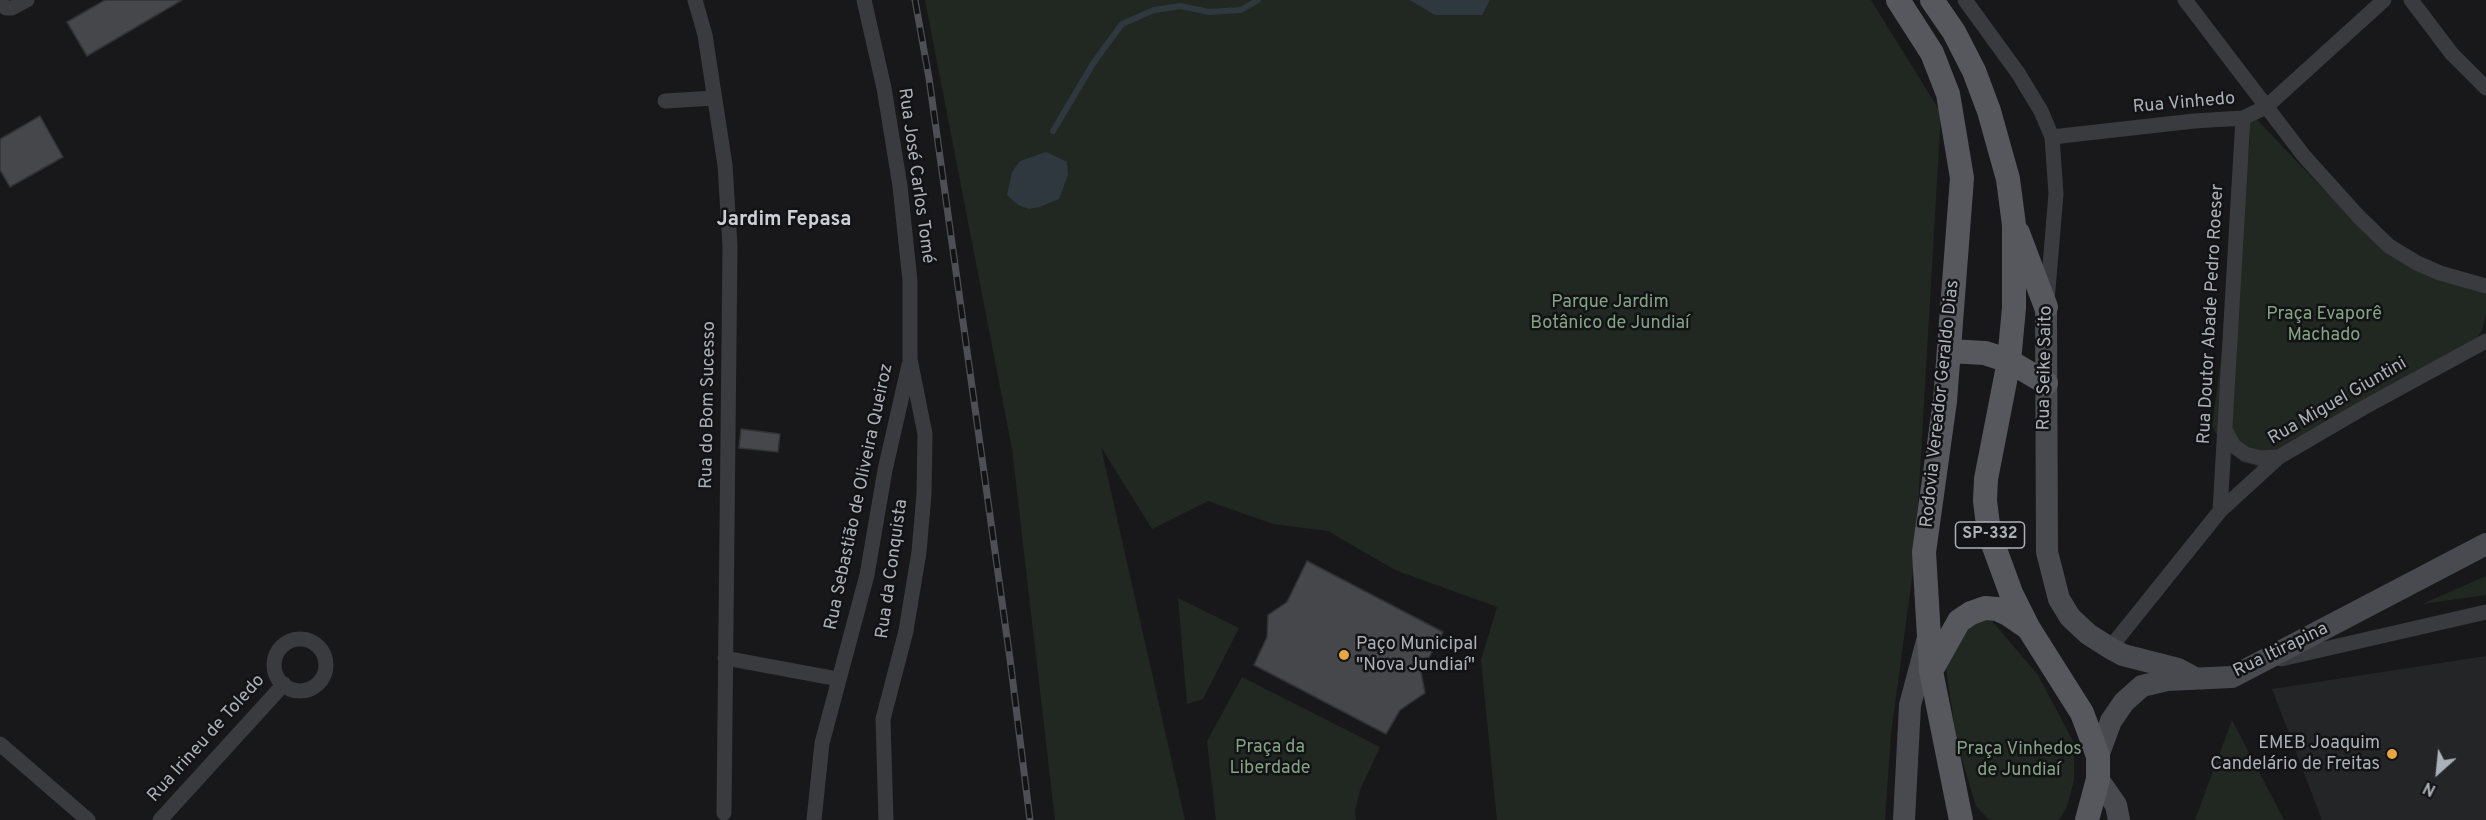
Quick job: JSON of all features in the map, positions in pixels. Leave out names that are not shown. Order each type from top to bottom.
[{"type":"main road","name":"Rodovia Vereador Geraldo Dias","points":[[1898,0],[1932,53],[1948,94],[1962,178],[1945,401],[1924,552],[1931,671],[1961,820]]},
{"type":"main road","name":"SP-332","points":[[1932,0],[1954,32],[1974,71],[1989,111],[2008,179],[2014,225],[2014,308],[2009,361],[1986,479],[1985,501],[1989,533],[2000,566],[2029,629],[2082,714],[2098,767]]},
{"type":"main road","points":[[2014,225],[2026,249],[2046,307]]},
{"type":"main road","name":"Rua Seike Saito","points":[[2046,307],[2045,513],[2047,552],[2053,581],[2070,617],[2088,634],[2116,651],[2178,669],[2195,678]]},
{"type":"main road","points":[[1948,351],[1986,353],[2009,361],[2046,384]]},
{"type":"main road","name":"Rua Itirapina","points":[[2142,686],[2195,678],[2232,678],[2486,544]]},
{"type":"main road","points":[[1931,671],[1959,621],[1971,613],[1985,608],[1996,609],[2008,614],[2029,629]]},
{"type":"main road","points":[[1904,820],[1910,705],[1928,637]]},
{"type":"main road","points":[[2087,820],[2111,721],[2124,702],[2142,686]]},
{"type":"main road","points":[[2098,767],[2116,805],[2119,820]]},
{"type":"street","points":[[0,2],[6,8],[12,8],[27,0]]},
{"type":"street","name":"Rua do Bom Sucesso","points":[[695,0],[705,35],[725,165],[730,246],[724,813]]},
{"type":"street","name":"Rua José Carlos Tomé","points":[[864,0],[884,87],[900,186],[909,281],[910,359]]},
{"type":"street","name":"Rua Seike Saito","points":[[1965,0],[2018,73],[2041,111],[2052,137],[2056,194],[2046,307]]},
{"type":"street","points":[[2185,0],[2304,156],[2359,218],[2389,246],[2440,273],[2486,286]]},
{"type":"street","name":"Rua Vinhedo","points":[[2052,137],[2194,121],[2243,118],[2266,107],[2384,0]]},
{"type":"street","points":[[2411,0],[2452,54],[2486,88]]},
{"type":"street","points":[[665,101],[714,98]]},
{"type":"street","name":"Rua Doutor Abade Pedro Roeser","points":[[2220,511],[2243,118]]},
{"type":"street","name":"Rua Miguel Giuntini","points":[[2116,651],[2220,511],[2279,457],[2486,341]]},
{"type":"street","name":"Rua Sebastião de Oliveira Queiroz","points":[[814,820],[822,743],[867,575],[885,470],[910,359]]},
{"type":"street","name":"Rua da Conquista","points":[[886,820],[883,719],[906,631],[924,494],[924,434],[910,359]]},
{"type":"street","points":[[2225,430],[2234,446],[2245,454],[2260,458],[2279,457]]},
{"type":"street","points":[[2261,663],[2486,612]]},
{"type":"street","points":[[2116,651],[2137,671],[2142,686]]},
{"type":"street","points":[[725,658],[838,680]]},
{"type":"street","name":"Rua Irineu de Toledo","points":[[160,820],[284,684]]},
{"type":"street","points":[[0,744],[88,820]]},
{"type":"shaded area","points":[[1410,0],[1490,0],[1482,15],[1435,15]]},
{"type":"shaded area","points":[[1046,152],[1067,162],[1068,175],[1059,199],[1029,209],[1018,205],[1007,195],[1012,172],[1020,161]]},
{"type":"shaded area","name":"EMEB Joaquim Candelário de Freitas","points":[[2486,656],[2486,820],[2322,820],[2272,689]]},
{"type":"green space","name":"Parque Jardim Botânico de Jundiaí","points":[[925,0],[1871,0],[1941,113],[1915,556],[1891,734],[1885,820],[1497,820],[1481,660],[1497,607],[1395,570],[1328,531],[1273,524],[1208,501],[1152,529],[1101,447],[1185,820],[1055,820],[1012,449]]},
{"type":"green space","name":"Praça Evaporê Machado","points":[[2247,109],[2366,234],[2408,263],[2486,292],[2486,314],[2482,330],[2463,362],[2265,468],[2242,462],[2224,448],[2212,426],[2250,141]]},
{"type":"green space","points":[[2486,576],[2486,595],[2422,604]]},
{"type":"green space","points":[[1178,598],[1239,628],[1203,699],[1187,704]]},
{"type":"green space","name":"Praça Vinhedos de Jundiaí","points":[[1978,619],[1992,621],[2038,675],[2074,743],[2074,780],[2067,807],[2059,820],[1989,820],[1976,806],[1957,743],[1946,669],[1964,632]]},
{"type":"green space","name":"Praça da Liberdade","points":[[1242,677],[1380,747],[1360,790],[1355,811],[1356,820],[1216,820],[1207,741]]},
{"type":"green space","points":[[2232,720],[2284,820],[2195,820]]},
{"type":"building","points":[[105,0],[182,0],[87,56],[67,22]]},
{"type":"building","points":[[40,116],[63,157],[10,187],[0,170],[0,139]]},
{"type":"building","points":[[741,429],[780,434],[778,452],[739,448]]},
{"type":"building","points":[[1307,561],[1443,632],[1421,672],[1425,693],[1400,710],[1386,734],[1254,665],[1267,637],[1268,615],[1287,602]]},
{"type":"waterway","points":[[1053,131],[1094,62],[1122,24],[1154,10],[1180,6],[1209,12],[1241,10],[1258,0]]},
{"type":"railway","points":[[915,0],[929,78],[1010,659],[1030,820]]},
{"type":"place","name":"Paço Municipal \"Nova Jundiaí\"","points":[[1344,655]]},
{"type":"place","name":"EMEB Joaquim Candelário de Freitas","points":[[2392,754]]},
{"type":"district","name":"Jardim Fepasa","points":[[784,221]]}]
